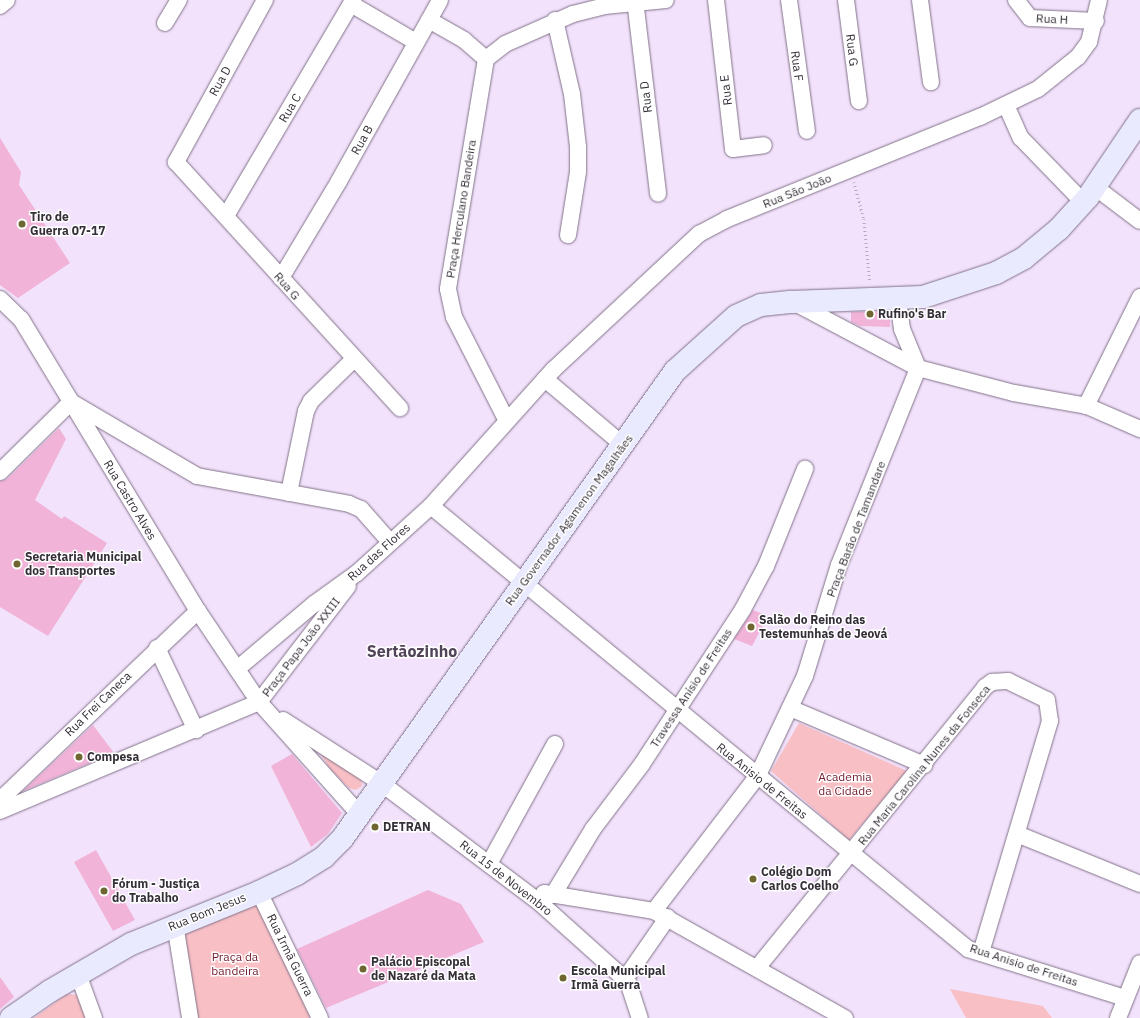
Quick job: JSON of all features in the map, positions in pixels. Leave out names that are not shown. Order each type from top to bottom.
[{"type":"street","points":[[0,6],[7,0]]},
{"type":"street","points":[[165,23],[179,0]]},
{"type":"street","name":"Rua D","points":[[176,162],[265,0]]},
{"type":"street","name":"Rua B","points":[[280,278],[339,182],[440,0]]},
{"type":"street","points":[[429,20],[464,40],[486,59],[505,44],[555,20],[604,6],[636,1],[666,0]]},
{"type":"street","name":"Rua E","points":[[716,0],[733,149],[764,145]]},
{"type":"street","name":"Rua F","points":[[789,0],[807,131]]},
{"type":"street","name":"Rua G","points":[[846,0],[858,101]]},
{"type":"street","points":[[920,0],[931,82]]},
{"type":"street","name":"Rua H","points":[[1016,0],[1030,18],[1096,21]]},
{"type":"street","name":"Rua São João","points":[[506,419],[545,379],[699,234],[727,219],[1006,105],[1038,89],[1078,57],[1089,42],[1096,21],[1099,0]]},
{"type":"street","name":"Rua D","points":[[636,1],[658,194]]},
{"type":"street","points":[[352,2],[416,42]]},
{"type":"street","name":"Rua C","points":[[226,216],[352,2]]},
{"type":"street","points":[[555,20],[572,94],[578,147],[578,172],[568,235]]},
{"type":"street","name":"Praça Herculano Bandeira","points":[[486,59],[448,289],[454,317],[506,419]]},
{"type":"street","points":[[1006,105],[1021,138],[1089,194],[1140,221]]},
{"type":"street","name":"Rua Governador Agamenon Magalhães","points":[[382,783],[675,371],[701,345],[736,316],[761,305],[792,302],[898,300],[948,290],[1024,258],[1059,230],[1089,194],[1140,120]]},
{"type":"street","name":"Rua G","points":[[176,162],[226,216],[353,360],[400,408]]},
{"type":"street","points":[[1086,406],[1115,341],[1140,297]]},
{"type":"street","name":"Rua Castro Alves","points":[[0,299],[20,319],[198,611],[237,669],[263,706],[359,814]]},
{"type":"street","points":[[898,300],[902,329],[918,368]]},
{"type":"street","points":[[792,302],[918,368],[1014,394],[1086,406],[1140,429]]},
{"type":"street","points":[[289,493],[306,411],[311,401],[353,360]]},
{"type":"street","name":"Praça Barão de Tamandare","points":[[625,979],[661,914],[757,777],[805,676],[839,565],[918,368]]},
{"type":"street","points":[[545,379],[623,445]]},
{"type":"street","points":[[0,472],[71,402],[196,476],[349,504],[361,509],[390,542]]},
{"type":"street","name":"Rua das Flores","points":[[237,669],[314,604],[357,573],[431,506],[506,419]]},
{"type":"street","name":"Travessa Anísio de Freitas","points":[[553,895],[593,829],[676,710],[743,610],[766,566],[806,469]]},
{"type":"street","name":"Rua Anisio de Freitas","points":[[431,506],[757,777],[968,949],[1125,998]]},
{"type":"street","name":"Praça Papa João XXIII","points":[[263,706],[357,573]]},
{"type":"street","name":"Rua Frei Caneca","points":[[0,800],[157,648],[198,611]]},
{"type":"street","points":[[157,648],[197,729]]},
{"type":"street","name":"Rua Maria Carolina Nunes da Fonseca","points":[[757,968],[992,682],[1008,680],[1047,700],[1050,721],[981,953]]},
{"type":"street","points":[[0,811],[197,729],[263,706]]},
{"type":"street","name":"Rua 15 de Novembro","points":[[263,706],[382,783],[524,890],[625,979]]},
{"type":"street","points":[[790,708],[924,765]]},
{"type":"street","points":[[489,864],[555,744]]},
{"type":"street","name":"Rua Bom Jesus","points":[[19,1016],[78,974],[132,944],[175,924],[259,892],[297,874],[324,857],[382,783]]},
{"type":"street","points":[[1016,834],[1140,884]]},
{"type":"street","points":[[524,890],[661,914],[845,1018]]},
{"type":"street","name":"Rua Irmã Guerra","points":[[259,892],[315,1017]]},
{"type":"street","points":[[175,924],[190,1018]]},
{"type":"street","points":[[1118,1018],[1140,963]]},
{"type":"street","points":[[78,974],[94,1018]]},
{"type":"street","points":[[625,979],[633,992],[640,1018]]},
{"type":"path","points":[[850,170],[864,219],[871,301]]},
{"type":"green space","name":"Academia da Cidade","points":[[799,723],[907,771],[849,840],[771,771]]},
{"type":"green space","points":[[318,750],[361,776],[362,786],[356,790],[349,788],[330,769]]},
{"type":"green space","name":"Praça da bandeira","points":[[259,892],[318,1014],[308,1018],[190,1018],[175,924]]},
{"type":"green space","points":[[950,989],[1043,1006],[1052,1018],[966,1018]]},
{"type":"green space","points":[[67,994],[77,995],[87,1018],[34,1018]]},
{"type":"building","name":"Tiro de Guerra 07-17","points":[[0,138],[21,172],[19,185],[70,263],[18,298],[0,285]]},
{"type":"building","name":"Rufino's Bar","points":[[890,311],[890,327],[860,326],[851,322],[851,312]]},
{"type":"building","points":[[59,428],[66,439],[35,500],[62,519],[64,516],[107,543],[48,636],[0,607],[0,481],[7,479]]},
{"type":"building","name":"Salão do Reino das Testemunhas de Jeová","points":[[753,610],[768,616],[752,646],[734,639]]},
{"type":"building","name":"Compesa","points":[[93,725],[114,753],[23,791]]},
{"type":"building","points":[[292,754],[342,813],[328,834],[311,847],[271,766]]},
{"type":"building","name":"Fórum - Justiça do Trabalho","points":[[96,850],[135,920],[113,931],[74,862]]},
{"type":"building","name":"Palácio Episcopal de Nazaré da Mata","points":[[428,890],[461,904],[484,942],[326,1008],[297,949]]},
{"type":"building","points":[[0,977],[14,997],[0,1009]]},
{"type":"place","name":"Tiro de Guerra 07-17","points":[[22,224]]},
{"type":"place","name":"Rufino's Bar","points":[[870,314]]},
{"type":"place","name":"Secretaria Municipal dos Transportes","points":[[17,564]]},
{"type":"place","name":"Salão do Reino das Testemunhas de Jeová","points":[[751,627]]},
{"type":"place","name":"Compesa","points":[[79,757]]},
{"type":"place","name":"DETRAN","points":[[375,827]]},
{"type":"place","name":"Colégio Dom Carlos Coelho","points":[[753,879]]},
{"type":"place","name":"Fórum - Justiça do Trabalho","points":[[104,891]]},
{"type":"place","name":"Palácio Episcopal de Nazaré da Mata","points":[[363,969]]},
{"type":"place","name":"Escola Municipal Irmã Guerra","points":[[563,978]]},
{"type":"district","name":"Sertãozinho","points":[[412,651]]}]
